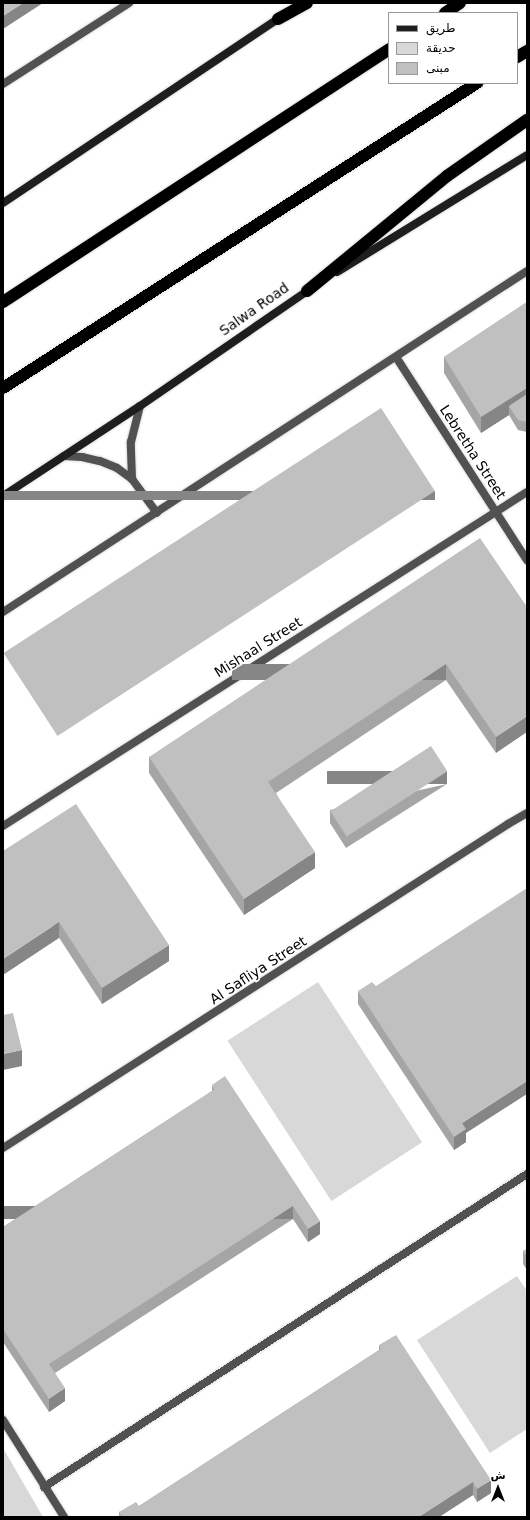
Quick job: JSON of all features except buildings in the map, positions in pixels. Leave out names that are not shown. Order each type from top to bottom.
[{"type":"highway","points":[[278,19],[307,3]]},
{"type":"highway","points":[[446,12],[460,3]]},
{"type":"highway","points":[[3,302],[388,51]]},
{"type":"highway","points":[[518,56],[527,51]]},
{"type":"highway","points":[[3,388],[475,84]]},
{"type":"highway","points":[[307,291],[447,176],[527,120]]},
{"type":"main road","points":[[3,203],[302,3]]},
{"type":"main road","name":"Salwa Road","points":[[3,496],[140,406],[307,291],[527,155]]},
{"type":"street","points":[[3,84],[129,3]]},
{"type":"street","points":[[3,612],[396,358],[527,271]]},
{"type":"street","name":"Lebretha Street","points":[[396,358],[527,560]]},
{"type":"street","points":[[132,479],[131,442],[140,406]]},
{"type":"street","points":[[64,456],[82,457],[100,461],[117,468],[132,479],[157,513]]},
{"type":"street","name":"Mishaal Street","points":[[3,826],[527,492]]},
{"type":"street","name":"Al Safliya Street","points":[[3,1148],[501,828],[527,813]]},
{"type":"street","points":[[44,1487],[527,1174]]},
{"type":"street","points":[[3,1420],[64,1517]]},
{"type":"green space","points":[[318,982],[422,1142],[331,1201],[227,1041]]},
{"type":"green space","points":[[517,1276],[527,1291],[527,1429],[490,1453],[417,1340]]},
{"type":"green space","points":[[3,1448],[43,1517],[3,1517]]}]
